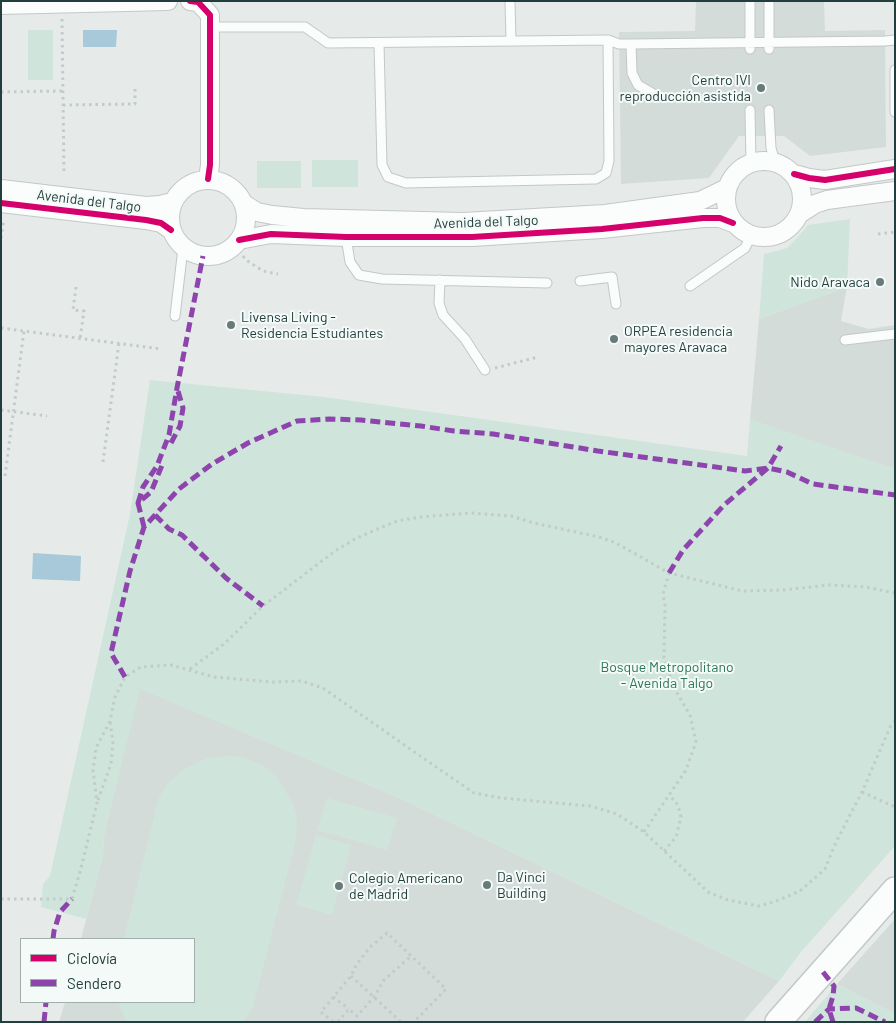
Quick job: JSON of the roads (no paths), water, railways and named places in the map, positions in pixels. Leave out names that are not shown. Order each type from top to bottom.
[{"type":"main road","points":[[778,1022],[895,890]]},
{"type":"street","points":[[1,5],[21,3],[62,4],[168,1]]},
{"type":"street","points":[[199,3],[210,15],[210,155],[208,179]]},
{"type":"street","points":[[762,161],[775,162],[794,174],[800,183],[803,203],[800,213],[794,224],[786,232],[775,237],[751,236],[733,223],[726,206],[727,188],[732,178],[740,169],[751,163],[762,161]]},
{"type":"street","points":[[794,174],[824,180],[895,169]]},
{"type":"street","points":[[208,179],[220,181],[230,186],[244,204],[246,216],[245,228],[239,240],[228,250],[214,256],[203,256],[184,248],[176,240],[169,221],[169,211],[178,193],[187,185],[208,179]]},
{"type":"street","name":"Avenida del Talgo","points":[[244,204],[257,212],[303,218],[463,222],[605,214],[700,201],[727,188]]},
{"type":"street","name":"Avenida del Talgo","points":[[1,189],[146,206],[172,202]]},
{"type":"street","points":[[800,213],[815,204],[827,200],[895,191]]},
{"type":"street","name":"Avenida del Talgo","points":[[1,203],[146,220],[161,223],[171,230]]},
{"type":"street","name":"Avenida del Talgo","points":[[239,240],[271,234],[346,238],[481,237],[602,229],[703,218],[720,218],[733,223]]},
{"type":"lane","points":[[510,1],[511,41]]},
{"type":"lane","points":[[750,1],[750,46]]},
{"type":"lane","points":[[769,1],[769,46]]},
{"type":"lane","points":[[210,27],[305,27],[328,43],[608,40],[619,44],[769,46],[895,40]]},
{"type":"lane","points":[[379,43],[382,165],[388,177],[406,183],[596,179],[606,173],[609,161],[608,40]]},
{"type":"lane","points":[[631,44],[632,73],[638,85],[655,95]]},
{"type":"lane","points":[[895,70],[895,112]]},
{"type":"lane","points":[[750,110],[751,163]]},
{"type":"lane","points":[[769,110],[771,148],[775,162]]},
{"type":"lane","points":[[690,286],[745,248],[751,236]]},
{"type":"lane","points":[[346,238],[350,262],[359,275],[382,279],[547,282]]},
{"type":"lane","points":[[175,316],[184,248]]},
{"type":"lane","points":[[580,281],[612,277],[616,304]]},
{"type":"lane","points":[[440,280],[439,303],[443,315],[465,339],[485,370]]},
{"type":"lane","points":[[846,340],[895,334]]},
{"type":"water","points":[[83,30],[117,30],[116,47],[83,47]]},
{"type":"water","points":[[33,553],[81,556],[80,581],[32,579]]},
{"type":"place","name":"Centro IVI reproducción asistida","points":[[761,88]]},
{"type":"place","name":"Nido Aravaca","points":[[880,282]]},
{"type":"place","name":"Livensa Living - Residencia Estudiantes","points":[[231,325]]},
{"type":"place","name":"ORPEA residencia mayores Aravaca","points":[[614,339]]},
{"type":"place","name":"Da Vinci Building","points":[[487,885]]},
{"type":"place","name":"Colegio Americano de Madrid","points":[[339,886]]},
{"type":"park label","name":"Bosque Metropolitano - Avenida Talgo","points":[[667,676]]}]
